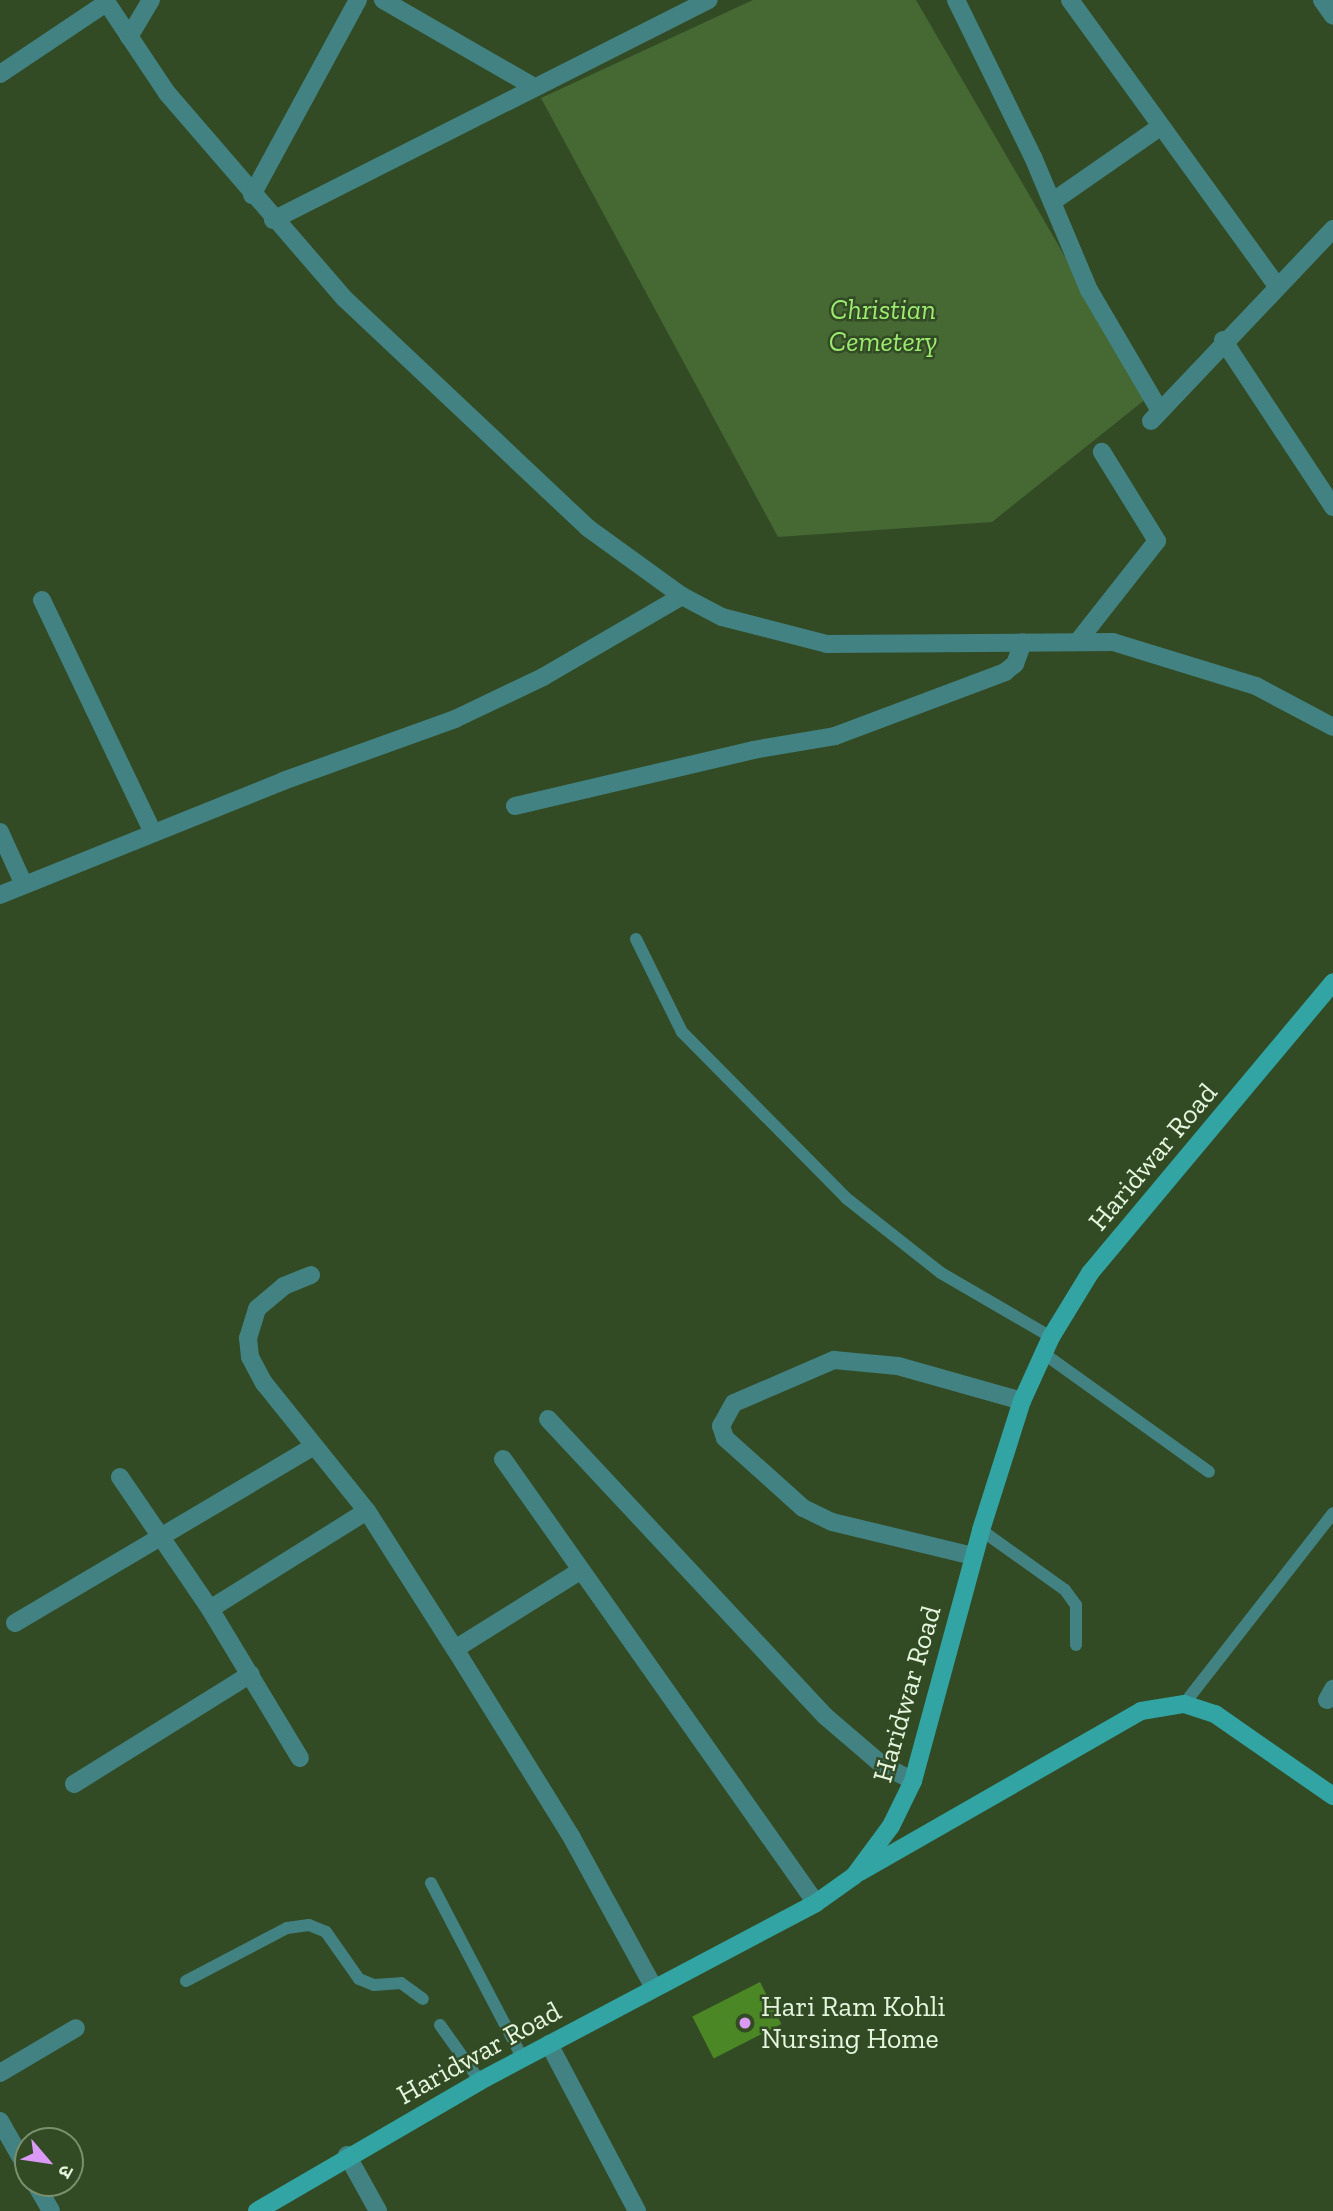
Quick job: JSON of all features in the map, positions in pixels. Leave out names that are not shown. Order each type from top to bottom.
[{"type":"main road","name":"Haridwar Road","points":[[257,2211],[347,2155],[816,1902],[854,1876],[891,1826],[913,1782],[981,1530],[1022,1401],[1051,1337],[1090,1273],[1333,982]]},
{"type":"main road","points":[[854,1876],[1141,1711],[1184,1704],[1215,1714],[1333,1796]]},
{"type":"street","points":[[129,37],[150,0]]},
{"type":"street","points":[[251,195],[358,0]]},
{"type":"street","points":[[383,0],[534,87]]},
{"type":"street","points":[[273,220],[709,0]]},
{"type":"street","points":[[956,0],[1052,202],[1089,290],[1155,416],[1223,340],[1333,229]]},
{"type":"street","points":[[1070,0],[1276,285]]},
{"type":"street","points":[[1322,0],[1333,16]]},
{"type":"street","points":[[0,74],[105,1],[167,93],[251,195],[415,368],[588,528],[682,596],[722,617],[827,644],[1079,640],[1113,642],[1256,686],[1333,727]]},
{"type":"street","points":[[1052,202],[1160,127]]},
{"type":"street","points":[[1223,340],[1333,507]]},
{"type":"street","points":[[1079,640],[1157,541],[1102,452]]},
{"type":"street","points":[[0,895],[153,833],[495,702],[682,596]]},
{"type":"street","points":[[42,600],[153,833]]},
{"type":"street","points":[[515,806],[733,754],[835,736],[1005,672],[1015,664],[1023,642]]},
{"type":"street","points":[[0,832],[24,885]]},
{"type":"street","points":[[311,1275],[284,1286],[257,1309],[248,1338],[250,1357],[264,1383],[367,1511],[572,1838],[654,1988]]},
{"type":"street","points":[[973,1556],[832,1522],[803,1508],[725,1438],[721,1426],[734,1403],[834,1360],[898,1366],[1022,1401]]},
{"type":"street","points":[[548,1419],[825,1716],[881,1764],[913,1782]]},
{"type":"street","points":[[15,1623],[314,1446]]},
{"type":"street","points":[[503,1460],[816,1902]]},
{"type":"street","points":[[120,1477],[210,1609],[300,1758]]},
{"type":"street","points":[[210,1609],[367,1511]]},
{"type":"street","points":[[455,1649],[580,1571]]},
{"type":"street","points":[[74,1784],[251,1674]]},
{"type":"street","points":[[0,2073],[76,2028]]},
{"type":"street","points":[[549,2044],[637,2211]]},
{"type":"street","points":[[0,2121],[14,2146]]},
{"type":"street","points":[[347,2155],[379,2211]]},
{"type":"lane","points":[[636,939],[682,1032],[846,1198],[941,1272],[1051,1337]]},
{"type":"lane","points":[[1043,1353],[1209,1472]]},
{"type":"lane","points":[[1184,1704],[1333,1513]]},
{"type":"lane","points":[[981,1530],[1065,1590],[1076,1605],[1076,1645]]},
{"type":"lane","points":[[431,1883],[523,2059]]},
{"type":"lane","points":[[186,1981],[287,1928],[309,1925],[326,1933],[359,1979],[374,1985],[401,1983],[423,2000]]},
{"type":"lane","points":[[440,2025],[480,2081]]},
{"type":"green space","name":"Christian Cemetery","points":[[753,0],[916,0],[1147,398],[992,522],[778,537],[541,98]]},
{"type":"building","points":[[760,1982],[781,2024],[714,2058],[692,2017]]},
{"type":"place","name":"Hari Ram Kohli Nursing Home","points":[[745,2023]]}]
